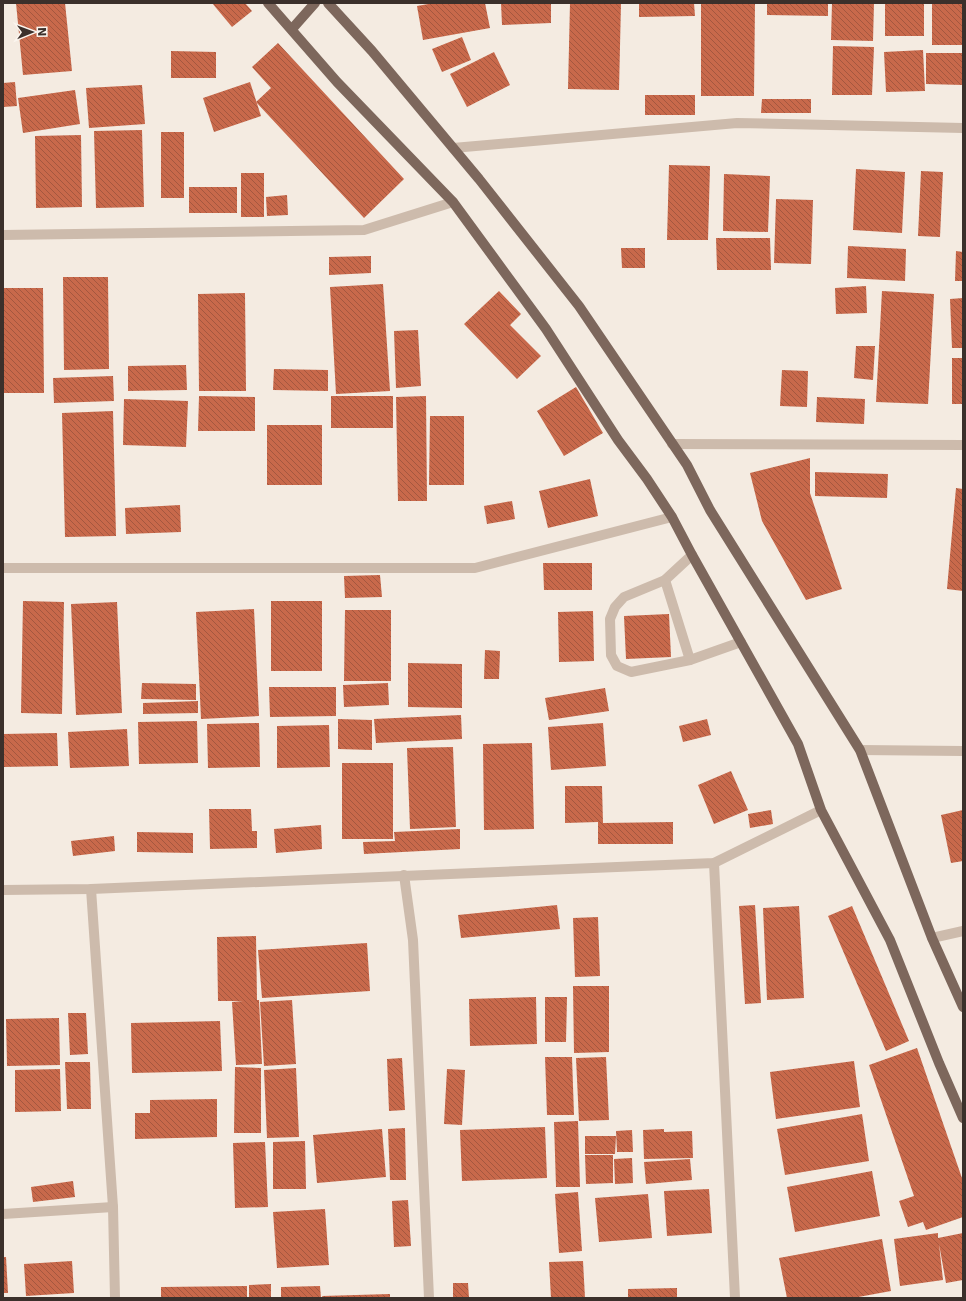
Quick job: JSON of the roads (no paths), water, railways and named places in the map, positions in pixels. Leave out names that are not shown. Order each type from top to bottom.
[{"type":"main road","points":[[268,3],[337,82],[453,202],[546,329],[618,440],[647,479],[672,517],[798,744],[821,810],[890,940],[939,1063],[963,1118]]},
{"type":"main road","points":[[292,29],[315,3]]},
{"type":"main road","points":[[328,3],[372,51],[484,185],[579,306],[687,465],[710,510],[860,750],[932,938],[963,1007]]},
{"type":"street","points":[[453,148],[737,123],[963,128]]},
{"type":"street","points":[[3,236],[364,230],[453,202]]},
{"type":"street","points":[[672,444],[963,445]]},
{"type":"street","points":[[3,568],[476,568],[672,517]]},
{"type":"street","points":[[692,555],[665,580],[624,597],[615,607],[610,619],[611,655],[617,666],[631,672],[690,660],[741,642]]},
{"type":"street","points":[[665,580],[690,660]]},
{"type":"street","points":[[860,750],[963,751]]},
{"type":"street","points":[[3,890],[91,889],[404,875],[714,864],[821,810]]},
{"type":"street","points":[[714,864],[735,1298]]},
{"type":"street","points":[[404,875],[413,940],[429,1298]]},
{"type":"street","points":[[91,889],[114,1207],[115,1298]]},
{"type":"street","points":[[932,938],[963,931]]},
{"type":"street","points":[[3,1214],[114,1207]]}]
